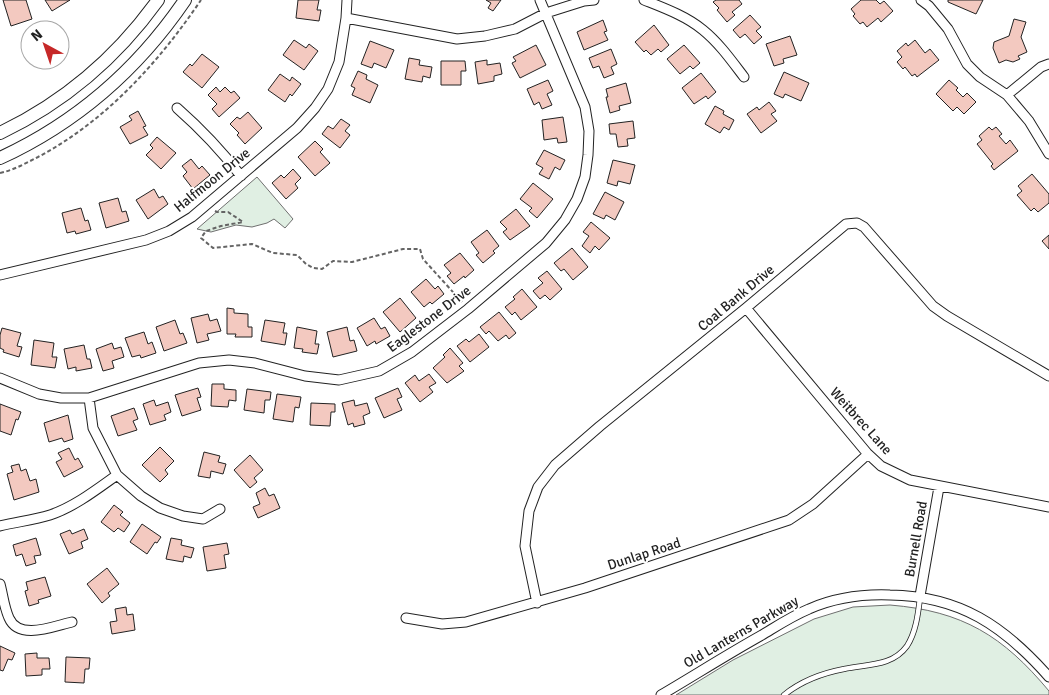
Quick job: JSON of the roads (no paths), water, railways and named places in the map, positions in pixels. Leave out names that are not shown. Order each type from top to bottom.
[{"type":"main road","points":[[0,133],[49,106],[86,79],[137,28],[158,0]]},
{"type":"main road","points":[[0,158],[42,137],[100,96],[154,42],[185,0]]},
{"type":"street","name":"Halfmoon Drive","points":[[0,275],[146,240],[169,231],[192,217],[297,128],[315,108],[328,89],[339,62],[347,0]]},
{"type":"street","name":"Eaglestone Drive","points":[[0,378],[39,394],[61,398],[89,398],[199,362],[229,360],[254,363],[305,376],[339,380],[379,371],[412,352],[468,309],[546,243],[565,220],[577,199],[584,177],[590,131],[585,107],[540,0]]},
{"type":"street","points":[[346,18],[457,39],[485,36],[515,29],[546,14],[584,1],[594,0]]},
{"type":"street","points":[[644,0],[674,12],[703,30],[727,54],[744,77]]},
{"type":"street","points":[[921,0],[929,6],[948,29],[967,64],[980,77],[1007,95],[1029,121],[1049,154]]},
{"type":"street","points":[[1007,95],[1040,67],[1049,64]]},
{"type":"street","points":[[177,108],[201,128],[219,147],[241,176]]},
{"type":"street","name":"Coal Bank Drive","points":[[537,603],[525,546],[529,511],[538,487],[556,465],[600,426],[846,224],[857,223],[864,227],[933,306],[1049,376]]},
{"type":"street","name":"Weitbrec Lane","points":[[746,308],[868,454],[881,466],[896,475],[910,480],[1049,507]]},
{"type":"street","points":[[89,398],[93,428],[116,475],[141,496],[160,508],[182,516],[203,519],[220,509]]},
{"type":"street","name":"Dunlap Road","points":[[406,618],[442,624],[466,622],[537,603],[789,520],[812,504],[868,454]]},
{"type":"street","points":[[0,526],[67,508],[89,495],[116,475]]},
{"type":"street","name":"Burnell Road","points":[[920,596],[940,487]]},
{"type":"street","points":[[0,584],[9,619],[19,629],[32,631],[72,622]]},
{"type":"street","name":"Old Lanterns Parkway","points":[[662,695],[723,657],[808,609],[827,602],[856,596],[880,594],[920,596],[950,604],[990,624],[1028,654],[1049,677]]},
{"type":"lane","points":[[784,695],[825,674],[844,669],[882,664],[901,652],[907,646],[915,626],[920,596]]}]
